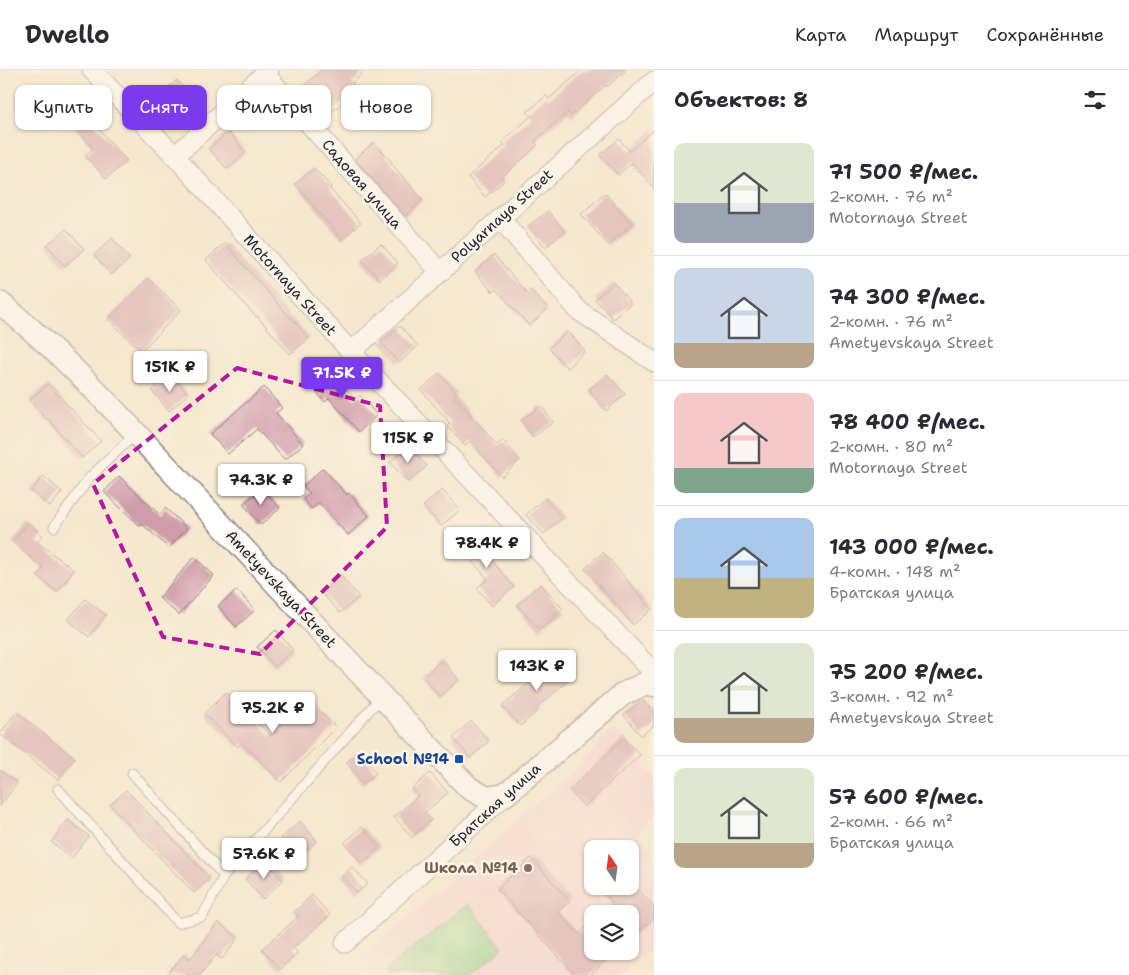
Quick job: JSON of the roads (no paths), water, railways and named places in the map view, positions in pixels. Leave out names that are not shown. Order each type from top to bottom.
[{"type":"street","name":"Motornaya Street","points":[[92,70],[175,156],[351,352],[654,673]]},
{"type":"street","points":[[175,156],[267,72]]},
{"type":"street","name":"Садовая улица","points":[[267,72],[440,272]]},
{"type":"street","name":"Polyarnaya Street","points":[[351,352],[654,81]]},
{"type":"street","points":[[500,218],[578,310],[654,362]]},
{"type":"street","name":"Ametyevskaya Street","points":[[0,303],[28,326],[109,404],[381,697],[469,788],[487,798],[505,795]]},
{"type":"street","name":"Братская улица","points":[[345,943],[505,795],[623,694],[646,684],[654,685]]},
{"type":"lane","points":[[54,526],[90,478],[137,434]]},
{"type":"lane","points":[[58,789],[178,923],[202,916],[224,876],[381,697]]},
{"type":"lane","points":[[132,773],[224,876]]},
{"type":"place","name":"School №14","points":[[459,759]]},
{"type":"place","name":"Школа №14","points":[[528,868]]}]
